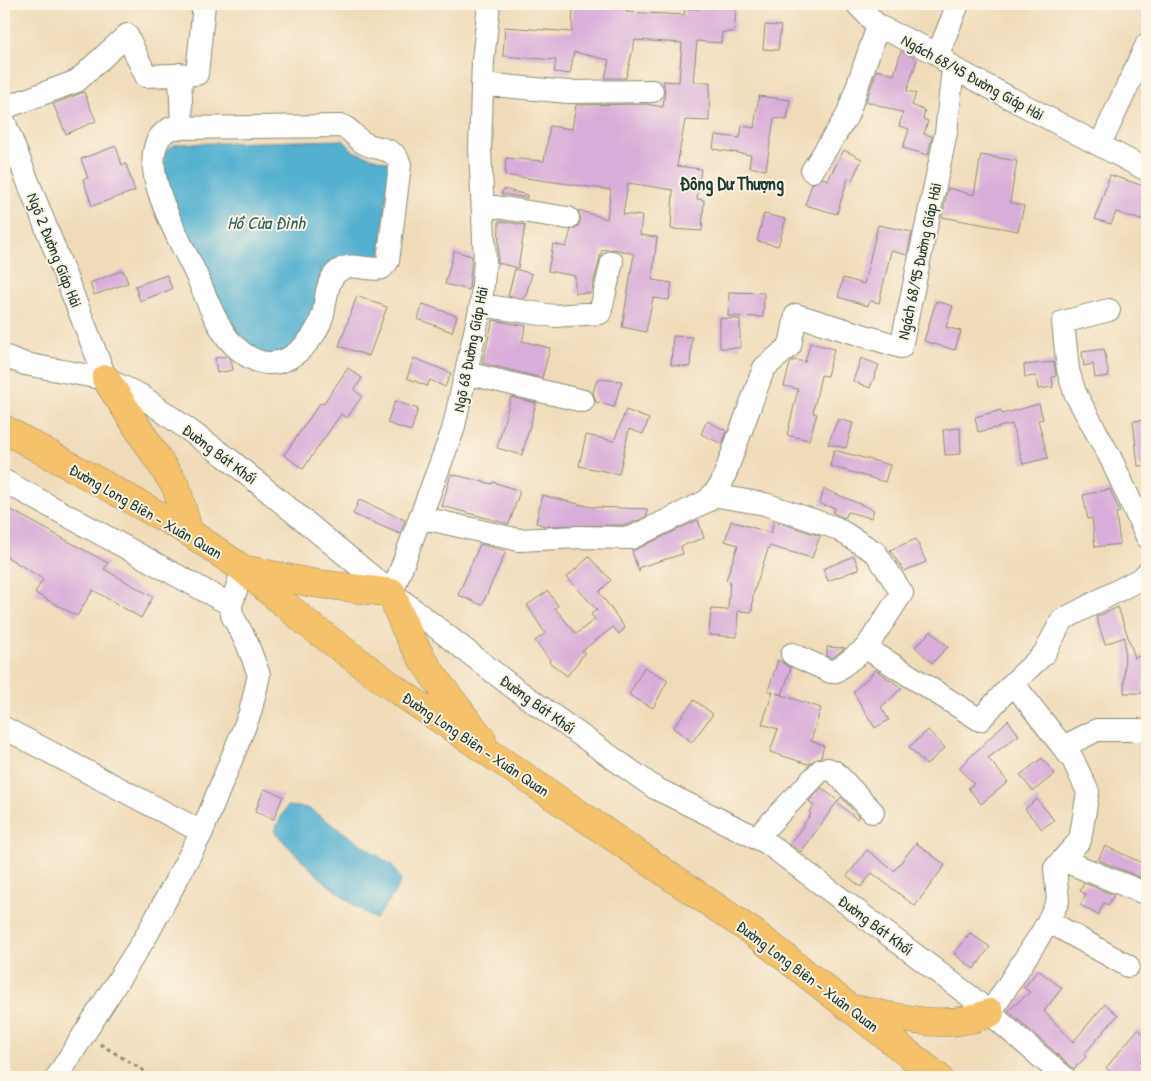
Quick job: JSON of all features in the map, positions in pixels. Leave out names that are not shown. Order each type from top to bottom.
[{"type":"main road","points":[[106,379],[176,487],[188,532]]},
{"type":"main road","name":"Đường Long Biên – Xuân Quan","points":[[4,429],[188,532],[243,569],[307,623],[394,688],[746,928],[853,1009],[938,1077]]},
{"type":"main road","points":[[243,569],[312,583],[392,593],[406,634],[425,666],[502,763]]},
{"type":"main road","points":[[853,1009],[949,1023],[972,1020],[990,1014]]},
{"type":"street","points":[[4,108],[77,81],[127,35],[146,76],[197,74],[204,4]]},
{"type":"street","name":"Ngõ 68 Đường Giáp Hải","points":[[392,593],[453,430],[481,305],[485,261],[480,148],[482,84],[489,4]]},
{"type":"street","name":"Ngách 68/45 Đường Giáp Hải","points":[[857,4],[878,26],[1147,170]]},
{"type":"street","points":[[945,61],[958,4]]},
{"type":"street","points":[[812,171],[847,116],[878,26]]},
{"type":"street","points":[[1106,132],[1147,44]]},
{"type":"street","name":"Ngách 68/95 Đường Giáp Hải","points":[[420,517],[519,540],[579,537],[631,538],[707,501],[721,486],[764,368],[790,346],[796,315],[901,347],[946,133],[945,61]]},
{"type":"street","points":[[180,74],[182,128]]},
{"type":"street","points":[[482,84],[568,92],[652,91]]},
{"type":"street","name":"Ngõ 2 Đường Giáp Hải","points":[[4,121],[106,379]]},
{"type":"street","points":[[344,126],[360,141],[393,152],[398,157],[400,165],[386,265],[377,270],[356,266],[345,268],[335,274],[316,331],[306,344],[280,362],[258,362],[229,340],[164,207],[155,179],[156,142],[162,133],[171,128],[182,128],[344,126]]},
{"type":"street","name":"Ngách 68/45 Đường Giáp Hải","points":[[1069,129],[1106,132],[1147,154]]},
{"type":"street","points":[[483,204],[568,218]]},
{"type":"street","points":[[481,305],[554,316],[600,313],[612,262]]},
{"type":"street","points":[[1109,310],[1063,322],[1068,370],[1075,393],[1111,459],[1147,537]]},
{"type":"street","name":"Đường Bát Khối","points":[[4,356],[25,364],[106,379],[140,395],[229,459],[392,593],[514,688],[655,788],[767,843],[972,997],[1064,1077]]},
{"type":"street","points":[[466,373],[583,402]]},
{"type":"street","points":[[4,481],[231,605]]},
{"type":"street","points":[[712,495],[765,504],[836,528],[876,553],[902,593],[866,648],[831,672],[792,654]]},
{"type":"street","points":[[57,1077],[148,933],[202,832],[250,713],[259,675],[247,643],[232,615],[231,605],[243,569]]},
{"type":"street","points":[[866,648],[980,720],[1013,682],[1044,654],[1062,620],[1142,578],[1147,573]]},
{"type":"street","points":[[990,1014],[1048,922],[1058,901],[1055,868],[1080,840],[1088,792],[1073,760],[1013,682]]},
{"type":"street","points":[[4,728],[202,832]]},
{"type":"street","points":[[1063,747],[1097,730],[1138,730]]},
{"type":"street","points":[[756,838],[821,770],[828,769],[835,772],[873,812]]},
{"type":"street","points":[[1062,860],[1147,894]]},
{"type":"street","points":[[1048,922],[1128,966]]},
{"type":"path","points":[[84,1034],[154,1077]]},
{"type":"water","name":"Hồ Cửa Đình","points":[[343,140],[355,152],[390,163],[380,259],[353,259],[295,348],[267,357],[232,334],[169,203],[164,158],[167,150],[174,145],[182,144]]},
{"type":"water","points":[[287,806],[308,808],[393,866],[401,881],[390,900],[375,919],[347,900],[322,879],[274,831]]},
{"type":"building","points":[[573,4],[627,4],[626,12],[684,15],[685,8],[699,9],[699,5],[736,8],[734,32],[722,32],[721,43],[697,41],[693,82],[710,82],[709,121],[685,120],[677,166],[701,169],[697,199],[704,200],[702,231],[671,229],[673,190],[628,183],[623,214],[642,216],[640,235],[657,237],[652,280],[672,283],[669,300],[653,298],[646,332],[622,327],[634,254],[615,249],[602,250],[591,293],[575,293],[575,276],[548,271],[553,244],[566,247],[571,230],[578,226],[581,220],[578,210],[607,219],[611,190],[505,175],[506,158],[544,161],[550,126],[572,129],[576,105],[646,104],[663,107],[665,91],[663,81],[679,82],[682,43],[635,40],[626,78],[605,78],[609,60],[574,52],[570,74],[554,72],[556,60],[503,56],[505,27],[572,32]]},
{"type":"building","points":[[765,25],[781,26],[778,50],[763,49]]},
{"type":"building","points":[[901,51],[917,59],[907,91],[916,93],[912,105],[925,111],[923,119],[928,121],[924,134],[932,136],[928,155],[903,148],[909,129],[899,126],[903,113],[866,101],[877,70],[894,75]]},
{"type":"building","points":[[84,92],[96,121],[66,134],[53,104]]},
{"type":"building","points":[[759,96],[790,100],[787,120],[774,118],[766,170],[749,167],[751,155],[713,149],[715,135],[740,138],[742,126],[754,128]]},
{"type":"building","points":[[116,146],[122,165],[126,164],[135,191],[92,206],[83,179],[88,178],[81,159]]},
{"type":"building","points":[[844,150],[862,159],[852,180],[848,178],[837,214],[805,205],[812,184],[823,178],[828,180]]},
{"type":"building","points":[[981,155],[1017,161],[1010,202],[1024,206],[1018,231],[942,217],[948,188],[974,195]]},
{"type":"building","points":[[1110,175],[1147,187],[1147,222],[1116,212],[1111,224],[1095,219]]},
{"type":"building","points":[[504,189],[527,195],[527,198],[501,194]]},
{"type":"building","points":[[764,214],[786,219],[778,246],[757,241]]},
{"type":"building","points":[[499,221],[525,225],[518,268],[498,263]]},
{"type":"building","points":[[878,225],[912,232],[907,255],[891,251],[879,303],[870,301],[868,306],[838,297],[843,278],[864,284]]},
{"type":"building","points":[[454,251],[472,256],[469,290],[445,284]]},
{"type":"building","points":[[515,269],[532,274],[525,298],[508,296]]},
{"type":"building","points":[[123,270],[128,283],[94,295],[90,283]]},
{"type":"building","points":[[167,275],[172,289],[140,301],[135,286]]},
{"type":"building","points":[[729,292],[764,293],[763,317],[728,316]]},
{"type":"building","points":[[357,296],[387,307],[369,356],[339,346]]},
{"type":"building","points":[[936,301],[953,306],[946,327],[961,331],[955,350],[924,341]]},
{"type":"building","points":[[423,304],[457,316],[452,332],[418,319]]},
{"type":"building","points":[[720,318],[740,319],[740,348],[720,348]]},
{"type":"building","points":[[493,320],[526,326],[522,341],[550,348],[542,378],[482,363]]},
{"type":"building","points":[[673,336],[692,337],[690,367],[671,365]]},
{"type":"building","points":[[810,343],[834,349],[827,376],[821,375],[813,413],[817,414],[809,440],[787,435],[798,389],[784,386],[790,364],[794,360],[805,362]]},
{"type":"building","points":[[1104,349],[1109,376],[1095,378],[1093,364],[1084,366],[1082,352]]},
{"type":"building","points":[[227,356],[231,360],[233,370],[217,373],[215,358]]},
{"type":"building","points":[[414,358],[451,373],[445,387],[430,380],[427,386],[407,378]]},
{"type":"building","points":[[861,358],[879,365],[870,388],[853,381]]},
{"type":"building","points":[[1054,362],[1056,376],[1052,377],[1053,387],[1038,389],[1036,376],[1025,377],[1024,365]]},
{"type":"building","points":[[348,368],[362,378],[354,390],[362,396],[347,418],[341,414],[303,469],[284,455],[320,403],[323,404]]},
{"type":"building","points":[[597,379],[622,381],[614,407],[596,402],[593,393]]},
{"type":"building","points":[[511,397],[536,403],[522,455],[497,448]]},
{"type":"building","points":[[395,401],[418,409],[411,431],[387,423]]},
{"type":"building","points":[[1039,404],[1043,419],[1038,420],[1048,458],[1023,464],[1012,424],[978,432],[975,417],[1001,410],[1002,414]]},
{"type":"building","points":[[626,410],[649,419],[643,434],[629,429],[619,474],[579,466],[586,435],[614,441]]},
{"type":"building","points":[[838,419],[853,423],[846,448],[828,444]]},
{"type":"building","points":[[1147,420],[1147,466],[1138,466],[1133,421]]},
{"type":"building","points":[[707,421],[727,431],[722,444],[701,434]]},
{"type":"building","points":[[960,428],[961,454],[945,455],[943,430]]},
{"type":"building","points":[[834,450],[890,465],[885,482],[830,466]]},
{"type":"building","points":[[451,474],[492,484],[493,482],[520,491],[509,524],[442,506]]},
{"type":"building","points":[[824,489],[874,510],[871,518],[848,512],[845,518],[833,513],[835,508],[820,504]]},
{"type":"building","points":[[1110,489],[1120,512],[1116,513],[1120,544],[1095,547],[1092,518],[1088,519],[1083,495]]},
{"type":"building","points":[[542,495],[591,507],[647,509],[647,516],[628,525],[545,526],[536,523]]},
{"type":"building","points":[[359,500],[405,520],[400,534],[353,514]]},
{"type":"building","points":[[4,506],[108,563],[104,569],[153,597],[141,618],[93,590],[77,616],[35,593],[43,579],[4,555]]},
{"type":"building","points":[[698,520],[704,538],[681,546],[683,554],[640,567],[639,572],[632,551]]},
{"type":"building","points":[[731,521],[771,533],[774,521],[820,536],[812,558],[769,546],[753,595],[752,612],[738,611],[737,637],[709,635],[711,609],[728,610],[730,581],[726,580],[738,545],[725,541]]},
{"type":"building","points":[[916,539],[926,562],[904,571],[890,550]]},
{"type":"building","points":[[480,544],[506,551],[482,605],[458,595]]},
{"type":"building","points":[[854,556],[859,569],[828,581],[823,569]]},
{"type":"building","points":[[589,557],[611,580],[599,592],[625,628],[619,634],[613,627],[582,651],[585,653],[567,676],[549,662],[550,660],[535,641],[545,633],[527,605],[548,591],[558,606],[555,608],[576,634],[595,619],[591,614],[597,610],[567,577]]},
{"type":"building","points":[[1118,607],[1135,658],[1147,653],[1147,677],[1143,680],[1143,693],[1124,693],[1125,637],[1105,644],[1096,617]]},
{"type":"building","points":[[931,631],[948,647],[932,663],[915,647]]},
{"type":"building","points":[[827,647],[845,648],[832,658],[827,656]]},
{"type":"building","points":[[778,660],[791,668],[782,695],[821,708],[811,741],[824,746],[821,757],[808,764],[770,752],[778,729],[762,724],[773,692],[768,691]]},
{"type":"building","points":[[644,667],[668,680],[653,708],[629,695]]},
{"type":"building","points":[[876,670],[902,688],[881,707],[889,720],[875,728],[853,692]]},
{"type":"building","points":[[694,700],[713,714],[692,742],[673,728]]},
{"type":"building","points":[[1008,720],[1019,735],[988,758],[1008,782],[981,804],[968,788],[974,784],[959,768]]},
{"type":"building","points":[[928,730],[945,748],[926,765],[909,747]]},
{"type":"building","points":[[1042,758],[1055,774],[1033,791],[1020,775]]},
{"type":"building","points":[[822,788],[838,801],[841,797],[859,817],[857,819],[837,802],[801,852],[790,844],[811,814],[809,812],[814,806],[809,801]]},
{"type":"building","points":[[264,789],[283,796],[274,819],[255,812]]},
{"type":"building","points":[[1037,799],[1054,820],[1042,829],[1025,809]]},
{"type":"building","points":[[916,843],[945,865],[915,906],[872,873],[861,887],[847,876],[867,850],[894,871]]},
{"type":"building","points":[[1105,846],[1147,865],[1147,880],[1098,860]]},
{"type":"building","points":[[1084,883],[1114,895],[1108,905],[1104,903],[1098,915],[1080,905],[1086,894],[1080,891]]},
{"type":"building","points":[[970,933],[990,947],[974,969],[954,954]]},
{"type":"building","points":[[1038,970],[1062,988],[1044,1011],[1073,1042],[1105,1004],[1118,1015],[1084,1054],[1086,1057],[1074,1069],[1008,1011],[1030,992],[1024,988]]},
{"type":"building","points":[[1138,1029],[1147,1037],[1147,1053],[1140,1062],[1147,1068],[1147,1077],[1117,1077],[1106,1068]]},
{"type":"district","name":"Đông Dư Thượng","points":[[732,183]]}]
